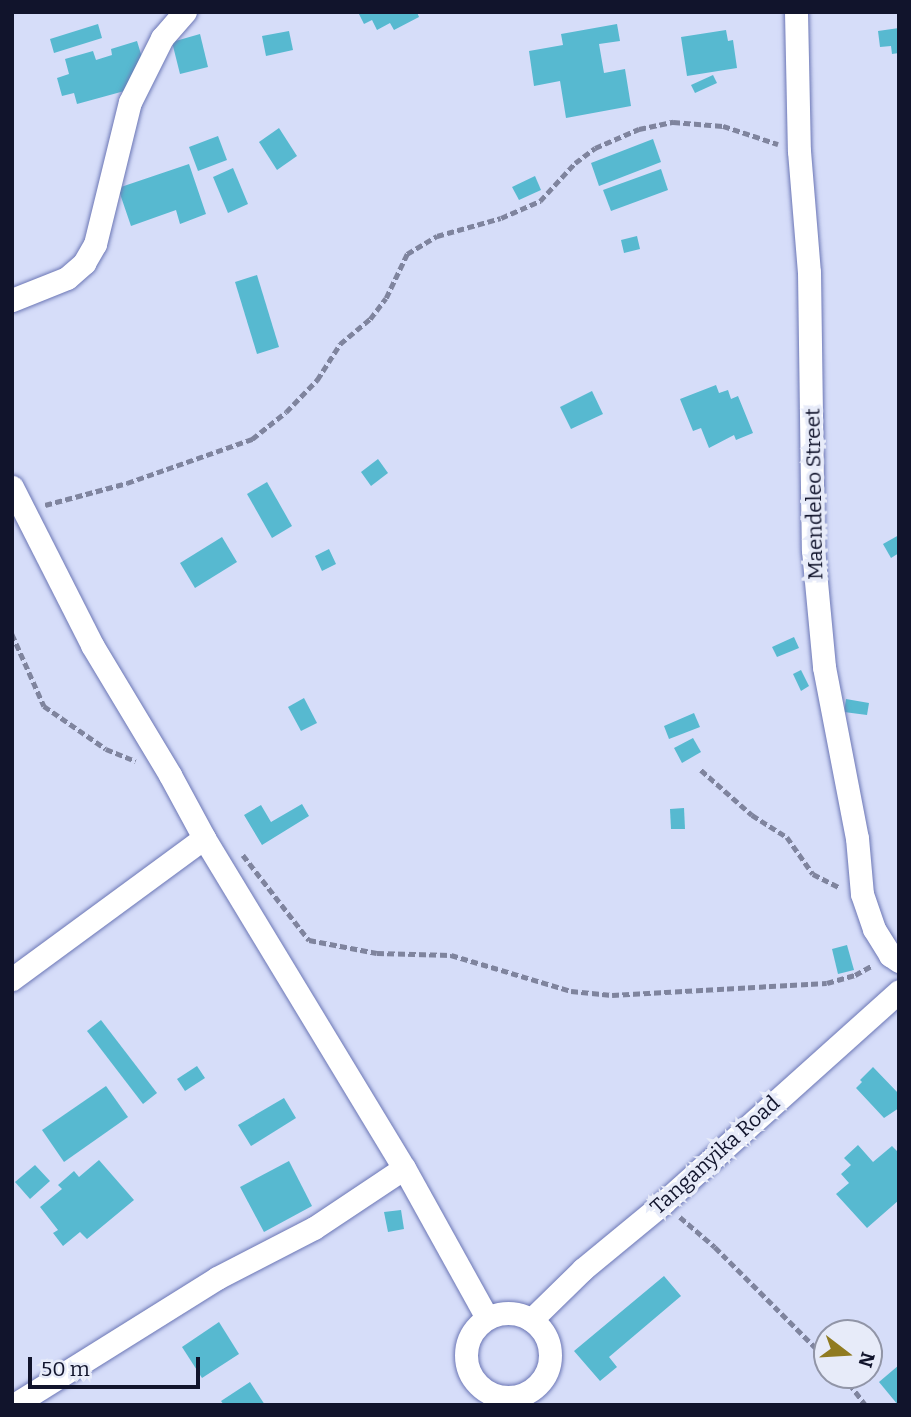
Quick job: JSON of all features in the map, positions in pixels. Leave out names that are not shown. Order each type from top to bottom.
[{"type":"street","points":[[12,300],[67,278],[84,263],[95,244],[130,102],[162,38],[185,12]]},
{"type":"street","name":"Maendeleo Street","points":[[796,12],[799,150],[809,272],[813,550],[824,667],[857,838],[862,894],[874,929],[894,958]]},
{"type":"street","points":[[12,487],[92,645],[170,775],[204,838],[404,1168],[487,1318]]},
{"type":"street","points":[[12,979],[204,838]]},
{"type":"street","name":"Tanganyika Road","points":[[531,1320],[583,1269],[663,1203],[899,991]]},
{"type":"street","points":[[14,1405],[217,1278],[314,1228],[404,1168]]},
{"type":"street","points":[[509,1313],[531,1320],[541,1329],[550,1353],[539,1396],[474,1397],[466,1346],[478,1326],[487,1318],[509,1313]]},
{"type":"path","points":[[25,511],[127,482],[196,456],[252,439],[286,412],[317,380],[340,344],[370,319],[386,298],[407,254],[437,236],[501,218],[540,201],[575,163],[595,148],[639,129],[673,122],[723,126],[799,150]]},
{"type":"path","points":[[12,635],[44,706],[106,749],[170,775]]},
{"type":"path","points":[[701,770],[752,815],[787,837],[813,874],[832,885],[862,894]]},
{"type":"path","points":[[237,848],[309,940],[377,953],[451,955],[571,991],[611,995],[827,983],[855,975],[894,958]]},
{"type":"path","points":[[663,1203],[715,1247],[813,1345]]},
{"type":"path","points":[[854,1389],[866,1405]]},
{"type":"building","points":[[358,12],[417,12],[419,17],[394,30],[390,23],[377,30],[372,20],[364,24]]},
{"type":"building","points":[[98,24],[102,38],[54,53],[50,39]]},
{"type":"building","points":[[617,24],[620,41],[599,44],[604,73],[625,69],[631,106],[566,118],[560,81],[534,86],[529,51],[563,45],[561,34]]},
{"type":"building","points":[[899,28],[899,53],[892,54],[891,46],[880,47],[878,31]]},
{"type":"building","points":[[726,30],[728,41],[733,40],[737,68],[687,76],[681,37]]},
{"type":"building","points":[[289,31],[293,50],[266,56],[262,36]]},
{"type":"building","points":[[200,34],[208,67],[180,74],[172,42]]},
{"type":"building","points":[[137,41],[150,84],[77,104],[74,93],[62,96],[57,78],[69,74],[65,59],[93,51],[96,60],[112,55],[111,49]]},
{"type":"building","points":[[713,75],[717,83],[695,93],[691,85]]},
{"type":"building","points":[[279,128],[297,156],[277,170],[259,142]]},
{"type":"building","points":[[218,136],[227,160],[198,171],[189,147]]},
{"type":"building","points":[[653,139],[661,162],[599,186],[591,163]]},
{"type":"building","points":[[189,164],[206,214],[180,224],[176,210],[131,226],[118,188]]},
{"type":"building","points":[[233,168],[248,204],[228,213],[213,177]]},
{"type":"building","points":[[661,169],[668,190],[611,211],[603,190]]},
{"type":"building","points":[[535,176],[541,190],[519,200],[512,187]]},
{"type":"building","points":[[637,236],[640,249],[624,253],[621,240]]},
{"type":"building","points":[[257,275],[279,347],[257,354],[235,282]]},
{"type":"building","points":[[716,385],[719,393],[728,390],[731,399],[738,396],[753,433],[736,440],[734,435],[709,448],[701,428],[693,431],[680,399]]},
{"type":"building","points":[[592,391],[603,414],[571,429],[560,407]]},
{"type":"building","points":[[378,459],[388,473],[371,486],[361,472]]},
{"type":"building","points":[[267,482],[292,526],[272,538],[247,494]]},
{"type":"building","points":[[899,535],[899,553],[891,558],[883,544]]},
{"type":"building","points":[[222,537],[237,562],[195,588],[180,563]]},
{"type":"building","points":[[329,549],[336,564],[322,571],[315,556]]},
{"type":"building","points":[[794,637],[799,648],[777,657],[772,647]]},
{"type":"building","points":[[801,670],[809,686],[801,691],[793,674]]},
{"type":"building","points":[[304,698],[317,723],[301,731],[288,707]]},
{"type":"building","points":[[846,699],[869,703],[867,715],[844,712]]},
{"type":"building","points":[[694,713],[700,727],[669,739],[664,726]]},
{"type":"building","points":[[693,738],[701,752],[682,763],[674,748]]},
{"type":"building","points":[[302,804],[309,816],[262,845],[244,815],[261,805],[271,822]]},
{"type":"building","points":[[684,808],[685,829],[671,829],[670,809]]},
{"type":"building","points":[[847,945],[854,970],[838,974],[832,949]]},
{"type":"building","points":[[101,1020],[157,1093],[143,1104],[87,1031]]},
{"type":"building","points":[[197,1066],[205,1078],[185,1091],[177,1079]]},
{"type":"building","points":[[873,1067],[899,1094],[899,1108],[884,1118],[856,1088]]},
{"type":"building","points":[[106,1086],[128,1117],[64,1162],[42,1130]]},
{"type":"building","points":[[284,1098],[296,1118],[251,1146],[238,1125]]},
{"type":"building","points":[[858,1145],[873,1162],[892,1146],[899,1153],[899,1200],[867,1228],[836,1194],[849,1183],[841,1174],[851,1165],[844,1158]]},
{"type":"building","points":[[99,1160],[134,1200],[87,1239],[80,1232],[63,1246],[53,1233],[58,1230],[40,1207],[62,1189],[58,1185],[74,1171],[79,1177]]},
{"type":"building","points":[[289,1161],[312,1206],[264,1232],[240,1187]]},
{"type":"building","points":[[35,1165],[50,1181],[30,1199],[15,1182]]},
{"type":"building","points":[[401,1210],[404,1229],[388,1232],[384,1212]]},
{"type":"building","points":[[664,1276],[681,1296],[609,1357],[617,1367],[600,1381],[574,1351]]},
{"type":"building","points":[[219,1322],[239,1354],[202,1378],[182,1347]]},
{"type":"building","points":[[899,1365],[899,1405],[883,1387],[883,1379]]},
{"type":"building","points":[[250,1382],[265,1405],[224,1405],[221,1401]]}]
